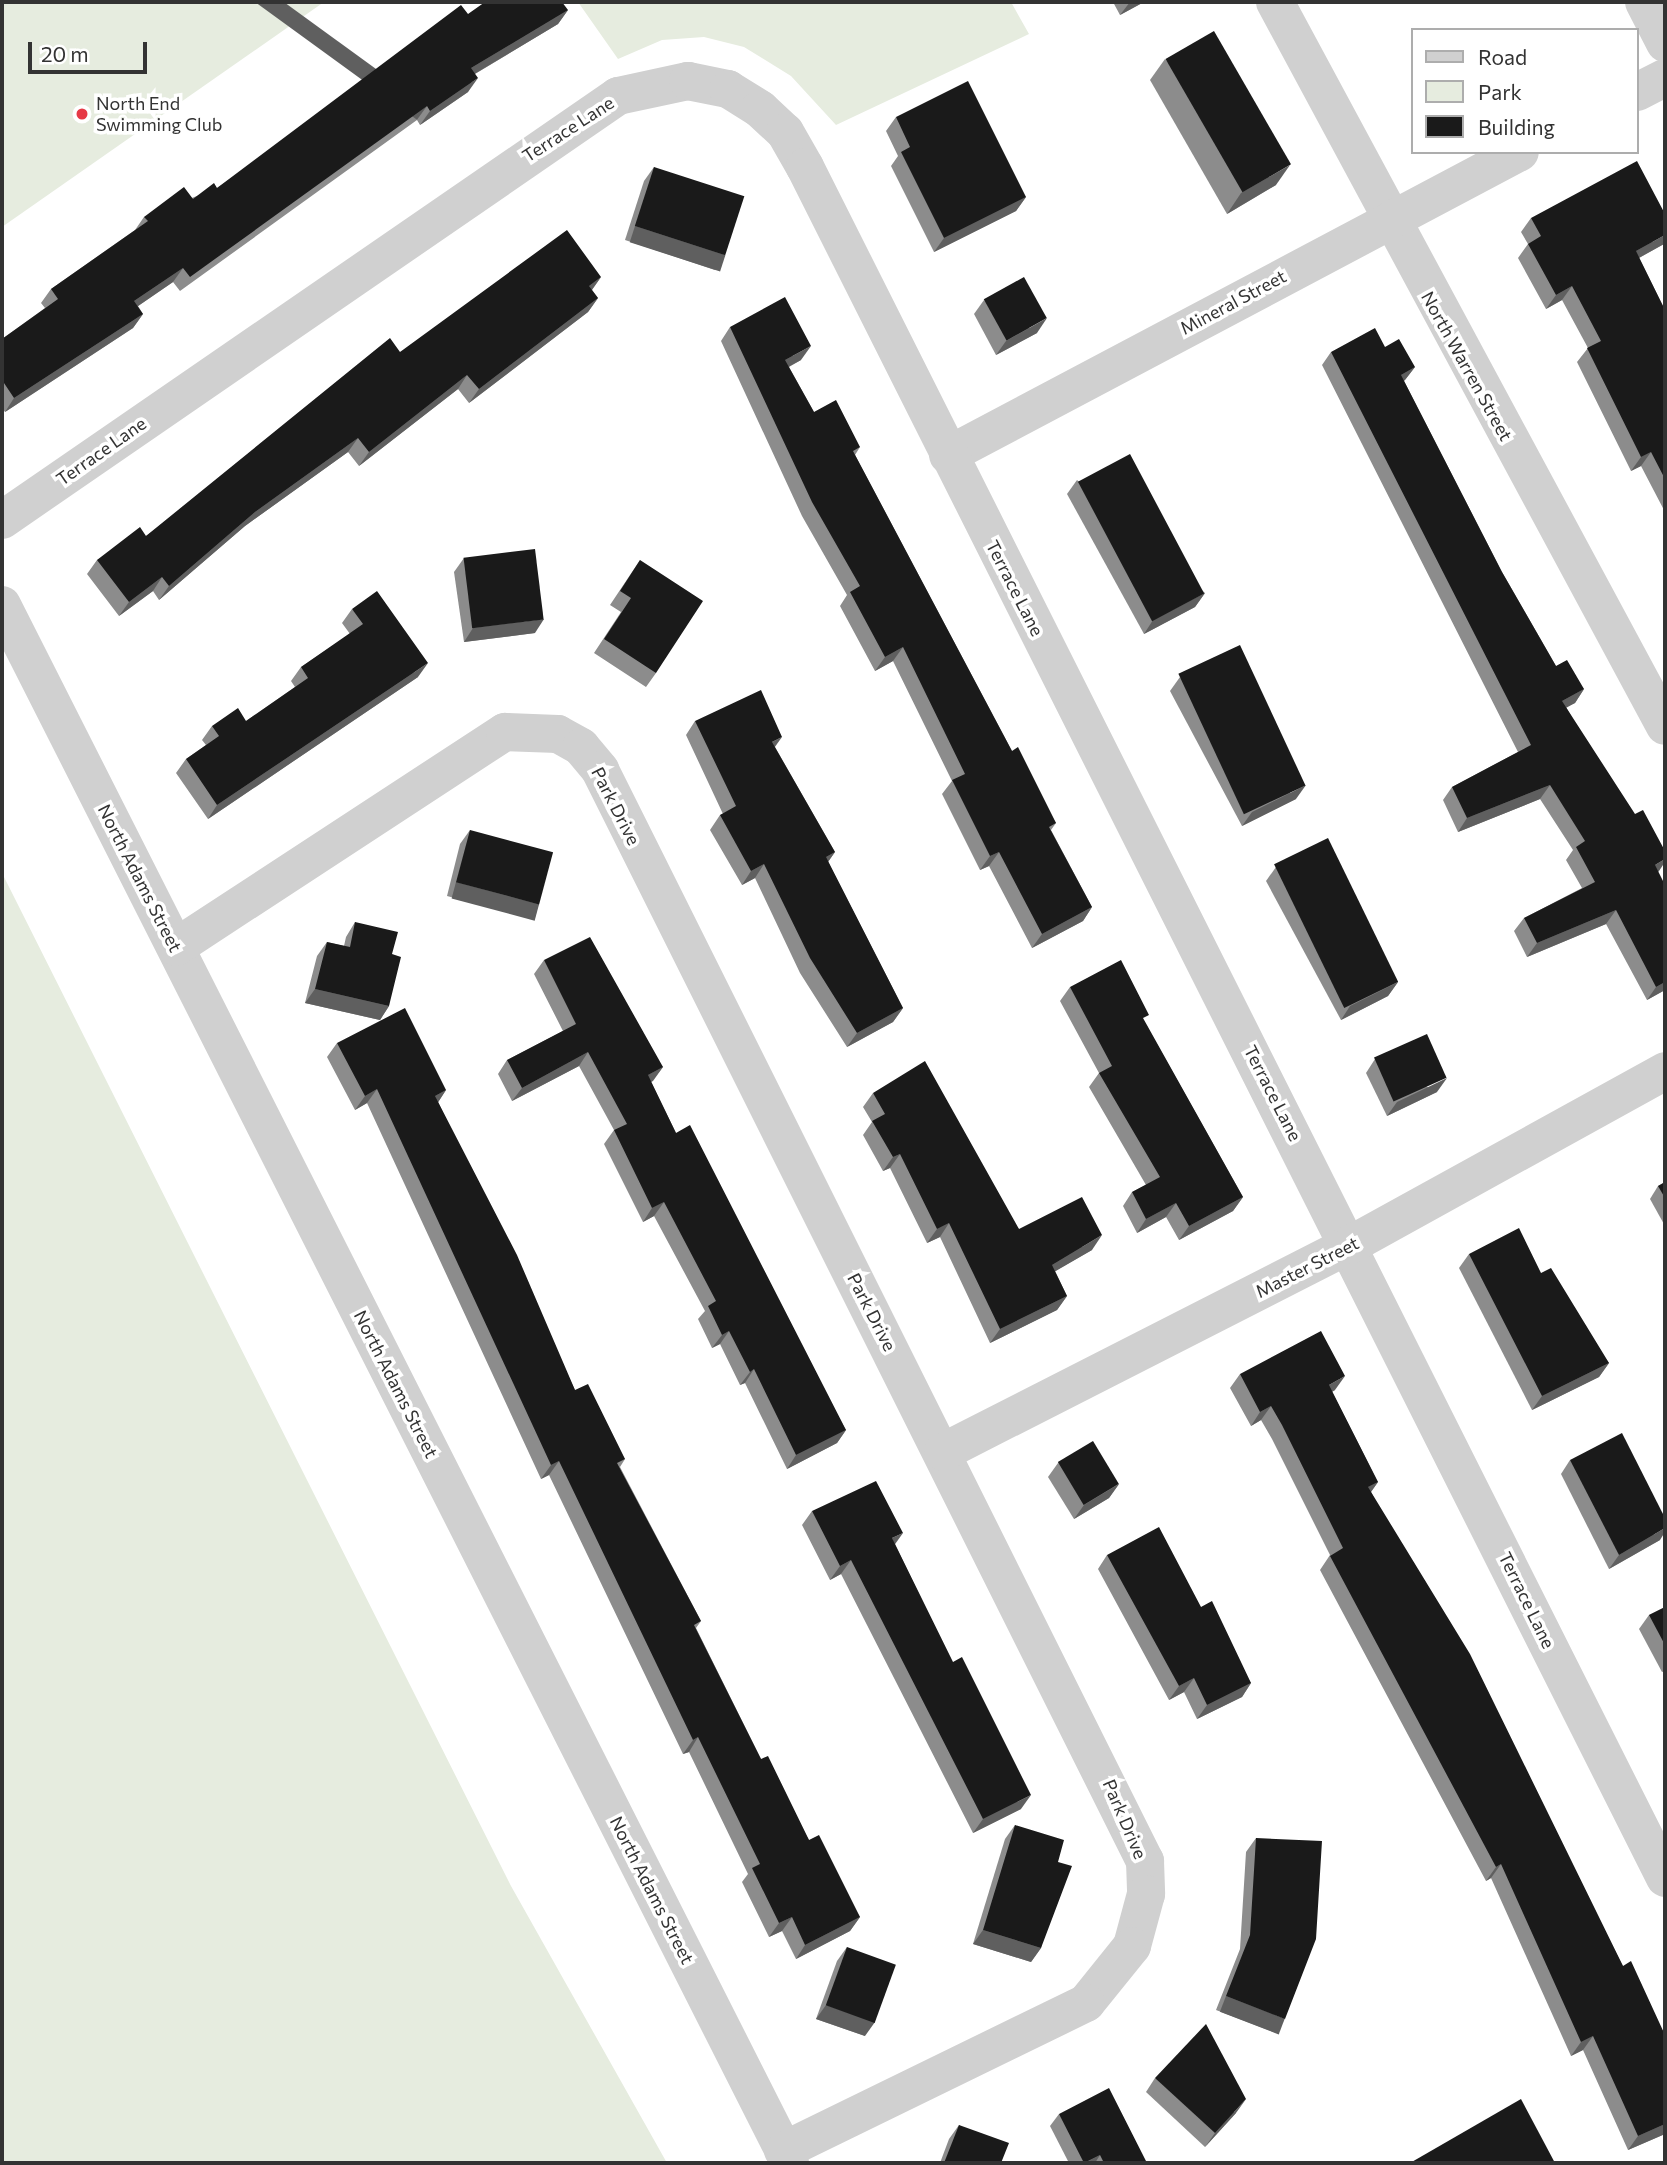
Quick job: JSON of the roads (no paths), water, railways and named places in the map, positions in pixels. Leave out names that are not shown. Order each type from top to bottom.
[{"type":"street","name":"North Warren Street","points":[[1275,2],[1387,220],[1665,726]]},
{"type":"street","points":[[1644,2],[1665,43]]},
{"type":"street","points":[[1639,91],[1665,78]]},
{"type":"street","name":"Terrace Lane","points":[[2,520],[585,115],[653,84],[728,89],[785,132],[1350,1245],[1665,1878]]},
{"type":"street","name":"Mineral Street","points":[[947,455],[1516,154]]},
{"type":"street","name":"North Adams Street","points":[[2,605],[787,2157]]},
{"type":"street","name":"Park Drive","points":[[176,947],[478,744],[533,729],[581,747],[600,770],[1129,1821],[1144,1861],[1146,1894],[1132,1945],[1086,2003],[787,2157]]},
{"type":"street","name":"Master Street","points":[[943,1452],[1350,1245],[1665,1071]]},
{"type":"place","name":"North End Swimming Club","points":[[82,114]]}]
